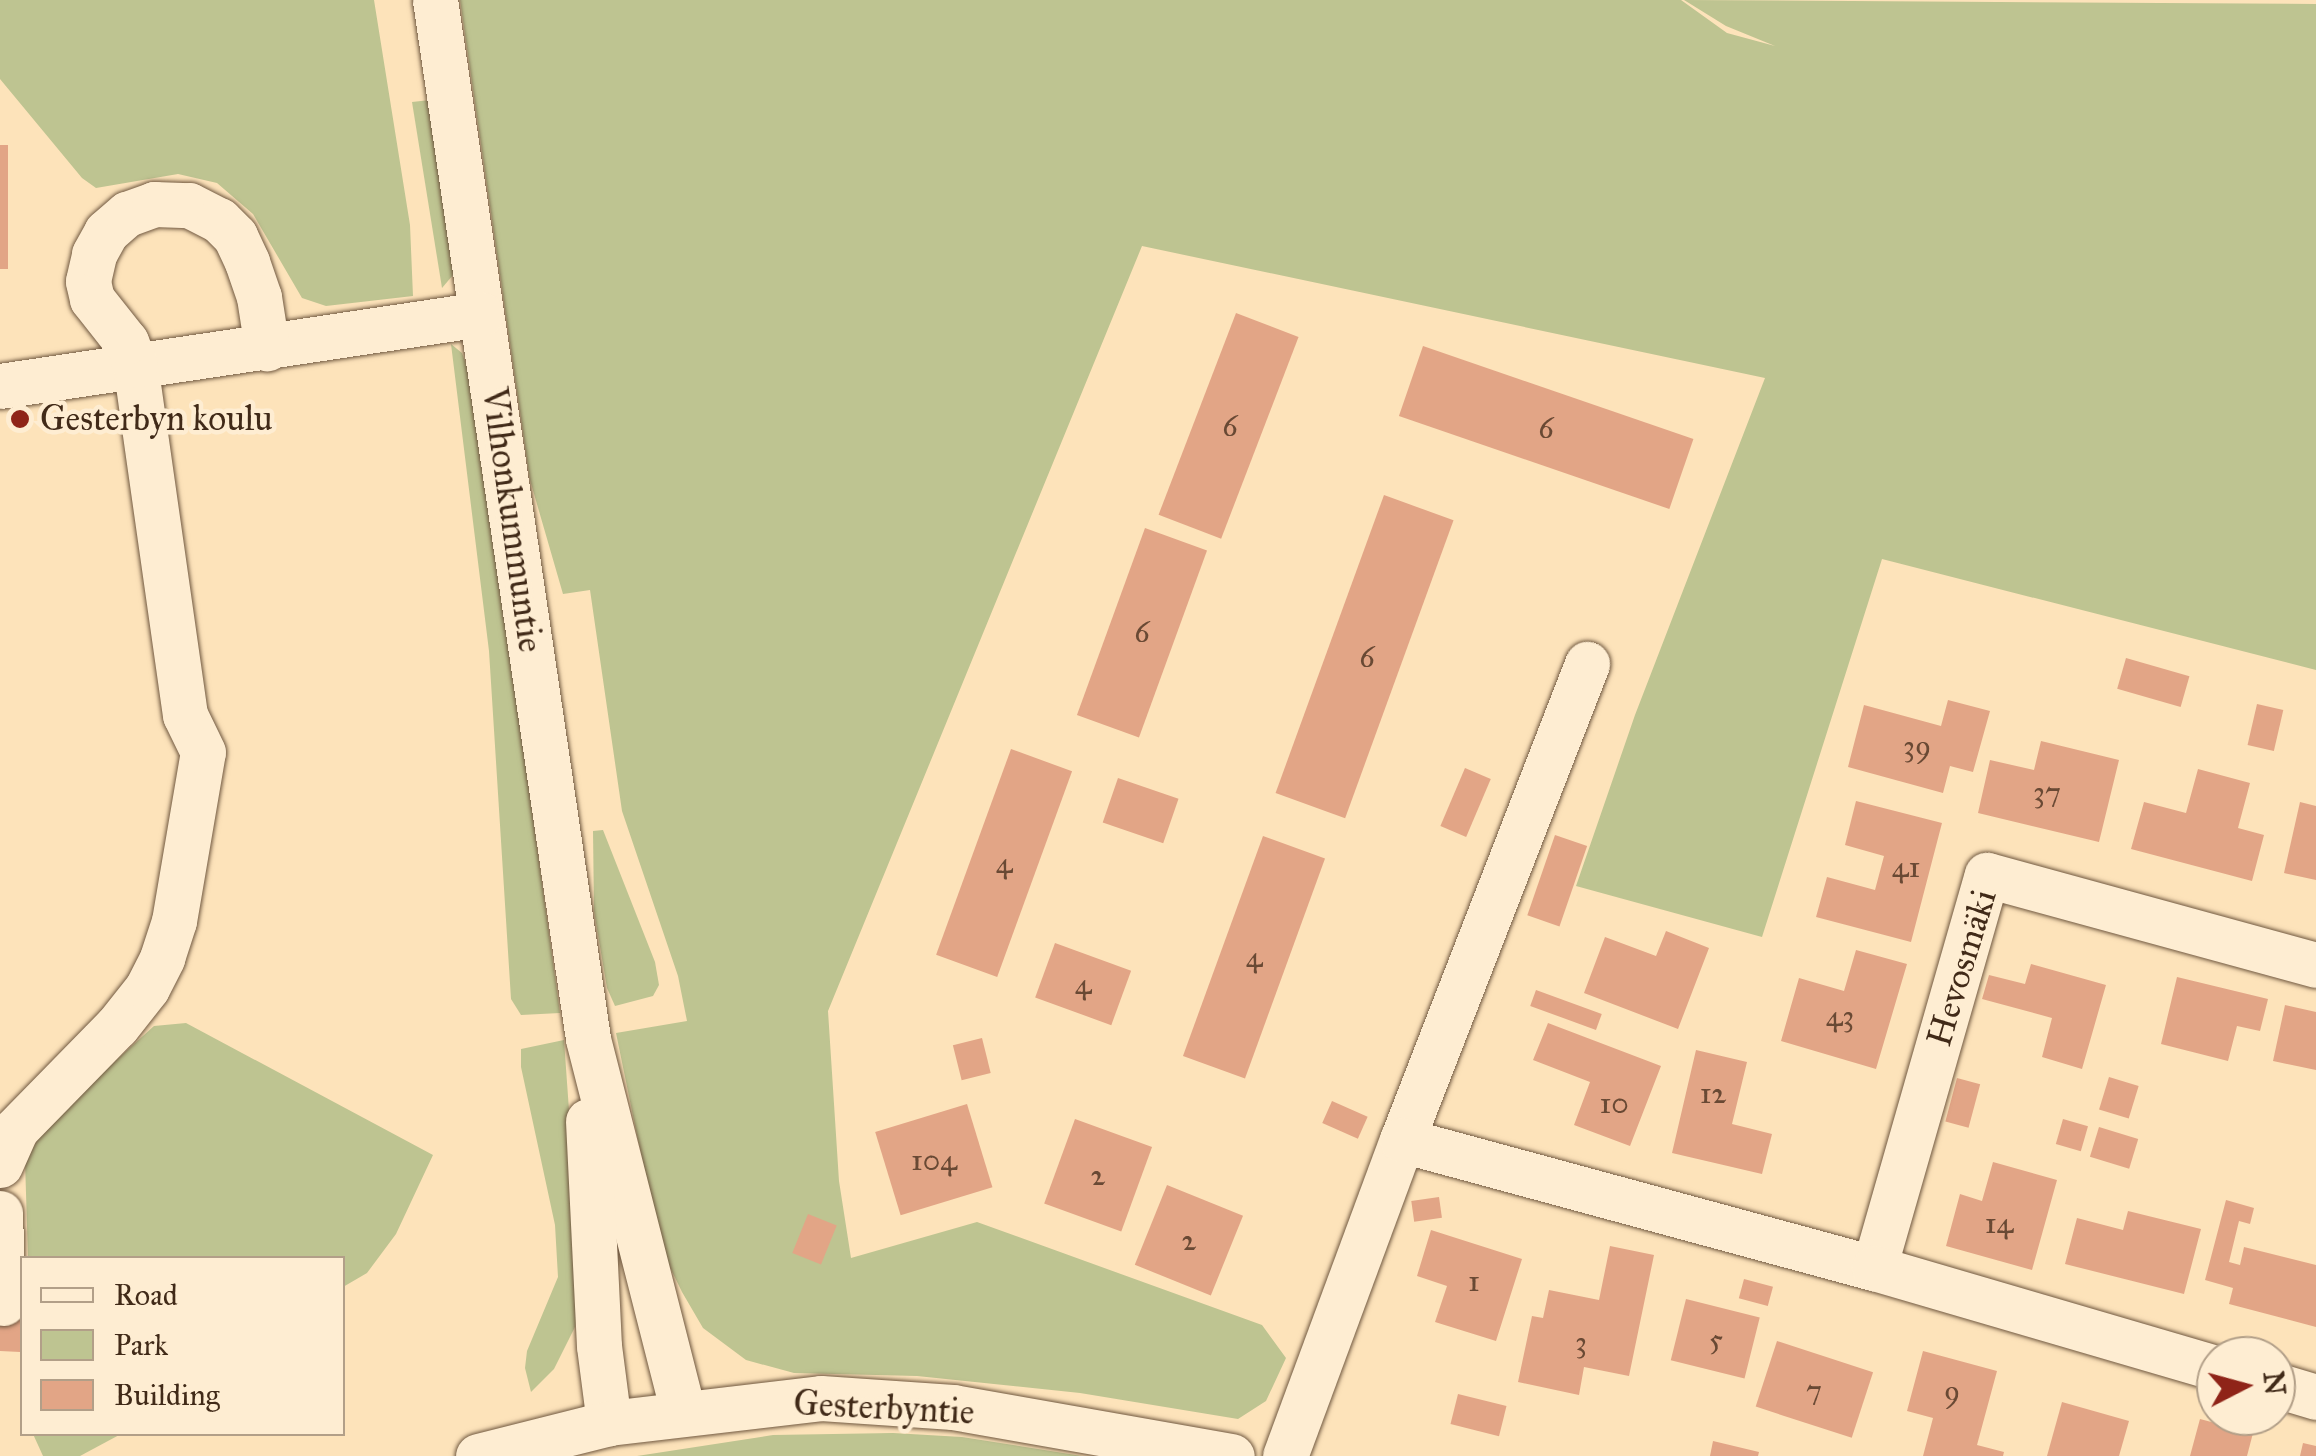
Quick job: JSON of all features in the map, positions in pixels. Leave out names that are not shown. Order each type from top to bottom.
[{"type":"street","name":"Vilhonkummuntie","points":[[435,0],[588,1040],[683,1412]]},
{"type":"street","points":[[0,1165],[16,1128],[117,1026],[147,988],[174,921],[203,752],[185,716],[135,365],[126,342],[92,299],[88,281],[94,254],[106,232],[127,214],[154,204],[189,205],[219,220],[235,236],[259,298],[267,348]]},
{"type":"street","points":[[0,386],[482,314]]},
{"type":"street","points":[[1285,1456],[1402,1140],[1587,664]]},
{"type":"street","name":"Hevosmäki","points":[[1874,1268],[1987,876],[2316,965]]},
{"type":"street","name":"Vilhonkummuntie","points":[[588,1040],[588,1154],[599,1346],[609,1423]]},
{"type":"street","points":[[1402,1140],[1874,1268],[2196,1362]]},
{"type":"street","points":[[0,1213],[3,1303]]},
{"type":"street","name":"Gesterbyntie","points":[[478,1456],[609,1423],[820,1398],[953,1407],[1232,1456]]},
{"type":"green space","points":[[0,0],[374,0],[410,225],[413,296],[326,306],[302,298],[253,214],[217,183],[178,174],[96,188],[82,178],[0,79]]},
{"type":"green space","points":[[460,0],[1681,0],[1727,33],[1775,46],[1726,26],[1684,0],[2316,4],[2316,670],[1882,559],[1762,937],[1576,886],[1635,715],[1765,378],[1142,246],[828,1011],[839,1181],[851,1258],[977,1222],[1262,1325],[1286,1358],[1266,1401],[1238,1419],[1080,1393],[917,1376],[794,1373],[746,1360],[703,1328],[682,1292],[664,1255],[638,1140],[616,1033],[687,1021],[678,976],[622,811],[590,590],[563,594],[530,480]]},
{"type":"green space","points":[[430,100],[453,259],[453,275],[442,288],[412,102]]},
{"type":"green space","points":[[451,344],[462,353],[473,383],[560,1013],[521,1015],[511,999],[489,651]]},
{"type":"green space","points":[[603,830],[655,962],[659,985],[653,996],[615,1006],[607,988],[594,911],[593,831]]},
{"type":"green space","points":[[186,1023],[433,1155],[396,1234],[367,1273],[345,1286],[345,1256],[28,1256],[25,1161],[49,1121],[154,1026]]},
{"type":"green space","points":[[564,1040],[582,1293],[575,1327],[554,1369],[531,1392],[525,1368],[527,1351],[558,1277],[555,1225],[521,1067],[521,1049]]},
{"type":"green space","points":[[893,1433],[962,1437],[1082,1456],[637,1456],[773,1435]]},
{"type":"green space","points":[[34,1436],[117,1436],[80,1456],[43,1456]]},
{"type":"building","points":[[0,145],[8,145],[8,269],[0,269]]},
{"type":"building","points":[[1236,313],[1299,337],[1221,539],[1159,515]]},
{"type":"building","points":[[1423,346],[1693,439],[1669,509],[1399,416]]},
{"type":"building","points":[[1384,495],[1454,520],[1345,818],[1276,793]]},
{"type":"building","points":[[1145,528],[1207,551],[1139,738],[1077,715]]},
{"type":"building","points":[[2126,658],[2189,676],[2181,707],[2117,689]]},
{"type":"building","points":[[1948,700],[1990,711],[1973,772],[1950,766],[1943,793],[1848,767],[1864,705],[1941,726]]},
{"type":"building","points":[[2257,704],[2283,710],[2274,751],[2248,745]]},
{"type":"building","points":[[2041,741],[2119,760],[2099,842],[1978,813],[1990,760],[2034,770]]},
{"type":"building","points":[[1011,749],[1072,771],[997,977],[936,955]]},
{"type":"building","points":[[1465,768],[1491,779],[1466,837],[1440,826]]},
{"type":"building","points":[[2198,769],[2250,783],[2238,828],[2264,835],[2252,881],[2131,849],[2144,802],[2186,813]]},
{"type":"building","points":[[1118,778],[1179,799],[1163,843],[1103,822]]},
{"type":"building","points":[[1856,801],[1942,823],[1911,942],[1816,917],[1827,877],[1875,890],[1884,856],[1845,845]]},
{"type":"building","points":[[2300,802],[2316,806],[2316,880],[2284,873]]},
{"type":"building","points":[[1555,835],[1587,846],[1559,926],[1527,915]]},
{"type":"building","points":[[1263,836],[1325,859],[1245,1078],[1183,1056]]},
{"type":"building","points":[[1666,931],[1709,948],[1678,1029],[1584,993],[1605,937],[1656,956]]},
{"type":"building","points":[[1055,943],[1131,971],[1111,1025],[1035,998]]},
{"type":"building","points":[[1856,950],[1907,964],[1876,1069],[1781,1041],[1799,978],[1844,991]]},
{"type":"building","points":[[2031,964],[2106,985],[2082,1069],[2042,1057],[2052,1018],[1982,999],[1989,975],[2025,984]]},
{"type":"building","points":[[2177,977],[2268,999],[2260,1031],[2237,1026],[2228,1061],[2161,1044]]},
{"type":"building","points":[[1536,990],[1602,1014],[1596,1030],[1530,1006]]},
{"type":"building","points":[[2285,1005],[2316,1012],[2316,1070],[2273,1061]]},
{"type":"building","points":[[1548,1023],[1661,1066],[1630,1146],[1574,1125],[1590,1082],[1533,1060]]},
{"type":"building","points":[[982,1038],[991,1073],[962,1080],[953,1045]]},
{"type":"building","points":[[1696,1050],[1747,1062],[1732,1124],[1772,1134],[1762,1174],[1672,1153]]},
{"type":"building","points":[[2109,1077],[2139,1086],[2129,1119],[2099,1110]]},
{"type":"building","points":[[1957,1078],[1980,1084],[1969,1128],[1945,1121]]},
{"type":"building","points":[[1332,1101],[1368,1117],[1358,1139],[1322,1123]]},
{"type":"building","points":[[967,1104],[992,1187],[901,1215],[875,1132]]},
{"type":"building","points":[[1075,1119],[1152,1147],[1121,1232],[1044,1204]]},
{"type":"building","points":[[2063,1119],[2088,1126],[2081,1151],[2056,1144]]},
{"type":"building","points":[[2099,1127],[2138,1139],[2129,1169],[2090,1157]]},
{"type":"building","points":[[1993,1162],[2057,1180],[2032,1270],[1946,1246],[1960,1194],[1982,1201]]},
{"type":"building","points":[[1167,1185],[1243,1216],[1211,1295],[1135,1265]]},
{"type":"building","points":[[1439,1197],[1442,1218],[1414,1222],[1411,1201]]},
{"type":"building","points":[[2226,1200],[2254,1208],[2250,1224],[2239,1221],[2229,1262],[2240,1265],[2244,1247],[2316,1265],[2316,1327],[2229,1304],[2233,1288],[2205,1280]]},
{"type":"building","points":[[2128,1211],[2201,1229],[2184,1294],[2065,1264],[2077,1218],[2123,1230]]},
{"type":"building","points":[[808,1214],[837,1226],[821,1265],[792,1253]]},
{"type":"building","points":[[1431,1230],[1522,1259],[1496,1341],[1435,1322],[1447,1286],[1417,1276]]},
{"type":"building","points":[[1610,1246],[1654,1255],[1629,1376],[1584,1367],[1579,1395],[1518,1382],[1532,1316],[1543,1318],[1549,1290],[1599,1300]]},
{"type":"building","points":[[1744,1279],[1773,1287],[1768,1306],[1739,1298]]},
{"type":"building","points":[[1686,1299],[1760,1317],[1745,1379],[1671,1360]]},
{"type":"building","points":[[0,1319],[20,1320],[20,1352],[0,1351]]},
{"type":"building","points":[[1777,1341],[1873,1372],[1852,1438],[1756,1407]]},
{"type":"building","points":[[1923,1351],[1997,1371],[1977,1445],[2004,1452],[2003,1456],[1923,1456],[1933,1418],[1907,1411]]},
{"type":"building","points":[[1458,1394],[1507,1406],[1499,1436],[1451,1424]]},
{"type":"building","points":[[2062,1402],[2129,1421],[2119,1456],[2047,1456]]},
{"type":"building","points":[[2196,1434],[2252,1436],[2247,1456],[2190,1456]]},
{"type":"building","points":[[1713,1441],[1759,1452],[1758,1456],[1710,1456]]},
{"type":"building","points":[[2303,1443],[2316,1446],[2316,1456],[2300,1456]]},
{"type":"place","name":"Gesterbyn koulu","points":[[20,419]]}]
